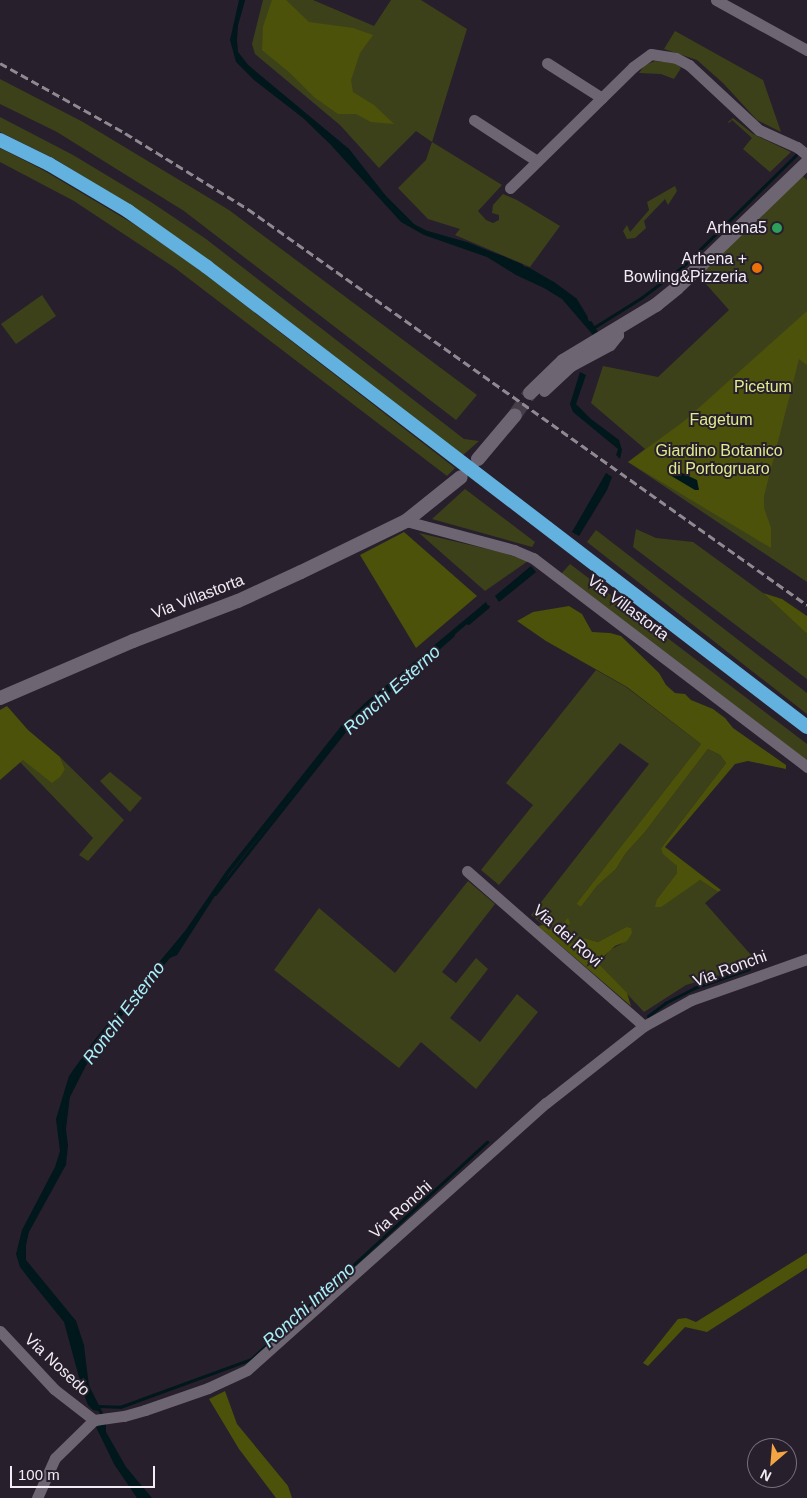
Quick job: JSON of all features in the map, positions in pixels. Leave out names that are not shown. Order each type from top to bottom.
[{"type":"highway","points":[[0,140],[50,164],[166,237],[807,727]]},
{"type":"street","points":[[716,0],[807,50]]},
{"type":"street","points":[[510,188],[633,67],[651,54],[676,58],[707,81],[744,118],[760,130],[798,147],[807,155]]},
{"type":"street","points":[[547,63],[602,98]]},
{"type":"street","points":[[474,120],[537,161]]},
{"type":"street","points":[[530,394],[563,361],[656,305],[677,288],[807,164]]},
{"type":"street","points":[[544,391],[571,366],[610,345],[618,335],[618,329]]},
{"type":"street","points":[[478,460],[515,415]]},
{"type":"street","name":"Via Villastorta","points":[[0,698],[133,641],[238,601],[406,521],[460,477]]},
{"type":"street","name":"Via Villastorta","points":[[406,521],[514,550],[533,558],[807,766]]},
{"type":"street","name":"Via dei Rovi","points":[[467,871],[644,1026]]},
{"type":"street","name":"Via Ronchi","points":[[94,1420],[124,1416],[145,1410],[208,1388],[246,1370],[546,1103],[644,1026],[691,1000],[807,958]]},
{"type":"street","name":"Via Nosedo","points":[[0,1331],[54,1389],[94,1420]]},
{"type":"street","points":[[37,1498],[55,1458],[94,1420]]},
{"type":"green space","points":[[263,0],[313,0],[374,26],[391,0],[421,0],[467,29],[432,142],[416,131],[379,168],[340,125],[255,54],[252,44]]},
{"type":"green space","points":[[272,0],[286,0],[309,22],[353,28],[373,35],[360,53],[351,80],[353,92],[374,105],[394,124],[371,122],[356,114],[338,114],[314,97],[290,73],[262,50],[263,27]]},
{"type":"green space","points":[[675,31],[763,80],[781,132],[757,120],[723,83],[697,60],[664,49]]},
{"type":"green space","points":[[655,61],[675,63],[681,68],[674,79],[661,74],[639,73],[645,65]]},
{"type":"green space","points":[[0,79],[83,122],[229,210],[477,395],[456,420],[184,211],[57,132],[0,104]]},
{"type":"green space","points":[[0,117],[73,155],[151,202],[206,239],[464,439],[479,441],[462,456],[119,199],[55,159],[0,132]]},
{"type":"green space","points":[[733,118],[753,134],[791,152],[770,172],[743,149],[752,138],[732,120],[728,122]]},
{"type":"green space","points":[[432,142],[502,185],[478,211],[486,220],[493,223],[499,220],[499,215],[492,213],[493,205],[503,194],[517,200],[560,226],[530,267],[455,235],[460,229],[428,219],[398,188],[426,160]]},
{"type":"green space","points":[[0,148],[43,170],[132,223],[193,265],[455,468],[447,476],[175,268],[74,201],[0,162]]},
{"type":"green space","points":[[801,175],[807,180],[807,582],[628,462],[645,449],[591,403],[603,366],[658,377],[729,310],[698,275]]},
{"type":"green space","points":[[675,186],[677,191],[668,205],[665,199],[644,221],[646,228],[635,238],[627,239],[623,231],[627,225],[630,232],[649,210],[647,202]]},
{"type":"green space","points":[[42,295],[56,316],[16,344],[1,324]]},
{"type":"green space","name":"Giardino Botanico di Portogruaro","points":[[807,311],[807,365],[799,359],[764,496],[764,508],[771,528],[771,548],[628,462],[683,422]]},
{"type":"green space","points":[[465,489],[535,542],[532,547],[432,519]]},
{"type":"green space","points":[[636,529],[656,538],[693,542],[763,593],[807,634],[807,679],[633,547]]},
{"type":"green space","points":[[596,530],[807,693],[807,714],[587,542]]},
{"type":"green space","points":[[404,532],[477,596],[416,648],[360,555]]},
{"type":"green space","points":[[419,533],[500,552],[528,561],[485,591]]},
{"type":"green space","points":[[570,564],[807,744],[807,762],[561,574]]},
{"type":"green space","points":[[763,593],[782,599],[807,616],[807,634]]},
{"type":"green space","points":[[569,606],[582,614],[592,632],[621,636],[659,673],[666,685],[675,693],[685,694],[691,700],[713,709],[725,718],[733,728],[786,765],[786,769],[748,761],[735,764],[665,847],[721,890],[718,892],[700,880],[661,907],[655,907],[657,899],[677,873],[677,866],[663,854],[661,848],[726,763],[720,755],[708,749],[645,832],[626,853],[616,869],[597,886],[581,907],[576,904],[701,744],[627,687],[546,641],[517,621],[533,612]]},
{"type":"green space","points":[[596,670],[626,687],[701,744],[576,904],[581,907],[597,886],[616,869],[626,853],[645,832],[708,749],[720,755],[726,763],[661,848],[677,866],[677,873],[657,899],[685,889],[700,880],[718,892],[705,903],[759,964],[686,985],[644,1012],[599,964],[610,950],[621,944],[626,927],[598,942],[584,938],[569,944],[560,935],[563,930],[562,922],[557,929],[549,930],[531,915],[649,764],[620,743],[499,885],[481,870],[533,805],[506,783]]},
{"type":"green space","points":[[7,706],[28,730],[60,757],[65,769],[60,777],[52,783],[23,760],[0,780],[0,710]]},
{"type":"green space","points":[[60,757],[124,820],[88,861],[79,855],[93,838],[20,762],[23,760],[65,769]]},
{"type":"green space","points":[[110,772],[142,798],[130,812],[100,781]]},
{"type":"green space","points":[[468,881],[495,904],[442,972],[456,983],[476,958],[488,969],[450,1018],[480,1042],[517,994],[538,1012],[476,1089],[421,1042],[399,1068],[274,970],[319,908],[395,973]]},
{"type":"green space","points":[[568,918],[570,923],[561,935],[569,944],[584,938],[598,942],[626,927],[631,928],[632,933],[627,941],[615,946],[603,957],[599,964],[627,993],[631,1006],[538,926],[543,925],[549,930],[557,929]]},
{"type":"green space","points":[[807,1253],[807,1268],[707,1332],[685,1327],[648,1366],[643,1363],[678,1319],[686,1318],[696,1322]]},
{"type":"green space","points":[[225,1391],[237,1424],[288,1486],[292,1498],[276,1498],[239,1449],[209,1399]]},
{"type":"water","points":[[239,0],[243,0],[236,25],[236,52],[247,66],[347,149],[384,196],[413,225],[427,232],[503,256],[532,270],[575,299],[596,332],[593,335],[562,299],[544,288],[516,275],[487,257],[424,235],[401,222],[330,144],[303,118],[254,80],[236,62],[230,40]]},
{"type":"water","points":[[580,372],[586,375],[576,404],[591,419],[619,440],[622,450],[620,459],[616,455],[618,449],[573,412],[570,404]]},
{"type":"water","points":[[672,462],[682,473],[697,480],[699,490],[695,490],[668,474],[667,467]]},
{"type":"water","points":[[606,473],[612,477],[607,490],[579,536],[572,532]]},
{"type":"water","points":[[531,566],[536,572],[499,602],[495,596]]},
{"type":"water","points":[[486,602],[488,606],[348,726],[229,874],[177,955],[170,958],[85,1063],[68,1096],[64,1128],[66,1145],[64,1164],[27,1231],[24,1245],[24,1260],[74,1321],[82,1345],[87,1386],[99,1411],[93,1410],[88,1405],[83,1392],[64,1322],[20,1267],[16,1254],[22,1230],[55,1167],[60,1151],[56,1119],[69,1076],[96,1038],[185,931],[227,870],[342,725],[365,703]]},
{"type":"water","points":[[106,1424],[106,1432],[126,1467],[152,1498],[137,1498],[114,1464],[96,1427]]},
{"type":"waterway","points":[[243,0],[236,25],[236,52],[247,66],[347,149],[384,196],[413,225],[427,232],[466,243],[521,265]]},
{"type":"waterway","name":"Ronchi Esterno","points":[[593,328],[641,298],[681,268],[797,154]]},
{"type":"waterway","points":[[527,268],[553,283],[575,299],[586,317]]},
{"type":"waterway","name":"Ronchi Esterno","points":[[590,322],[596,332]]},
{"type":"waterway","name":"Ronchi Esterno","points":[[468,623],[488,606]]},
{"type":"waterway","name":"Ronchi Esterno","points":[[215,894],[348,726],[453,635]]},
{"type":"waterway","name":"Ronchi Interno","points":[[648,1016],[665,1003],[694,988],[749,969]]},
{"type":"waterway","name":"Ronchi Esterno","points":[[102,1415],[87,1386],[82,1345],[74,1321],[24,1260],[24,1245],[27,1231],[64,1164],[66,1145],[64,1128],[68,1096],[85,1063],[119,1018]]},
{"type":"waterway","name":"Ronchi Interno","points":[[97,1406],[120,1407],[251,1359],[487,1142]]},
{"type":"tunnel","points":[[515,415],[530,393]]},
{"type":"railway","points":[[0,63],[125,133],[248,209],[807,605]]},
{"type":"place","name":"Arhena5","points":[[777,228]]},
{"type":"place","name":"Arhena + Bowling&Pizzeria","points":[[757,268]]},
{"type":"park label","name":"Picetum","points":[[763,387]]},
{"type":"park label","name":"Fagetum","points":[[721,420]]}]
